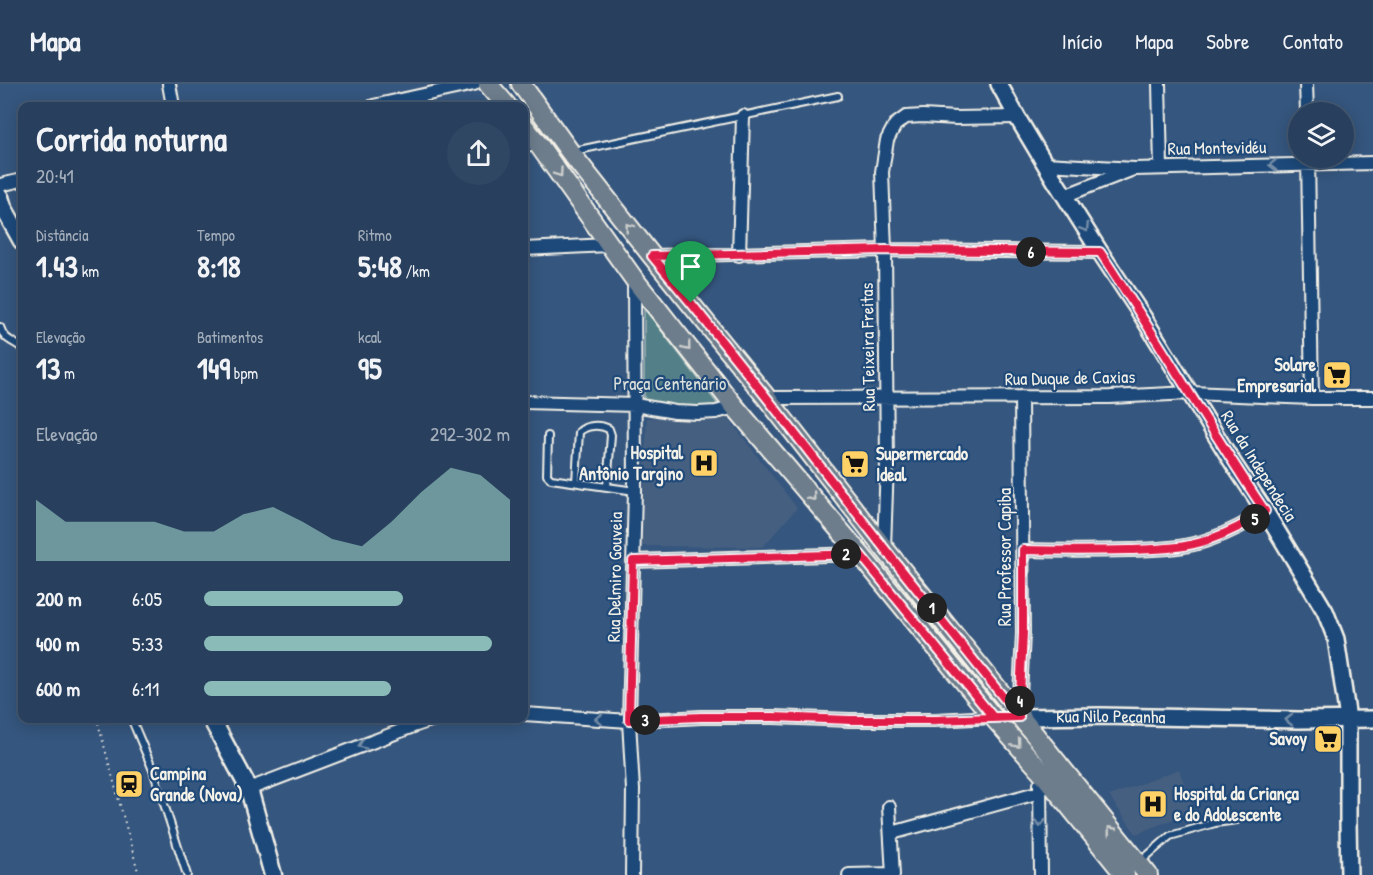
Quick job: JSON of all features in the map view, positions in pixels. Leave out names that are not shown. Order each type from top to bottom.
[{"type":"main road","points":[[488,84],[504,102]]},
{"type":"main road","points":[[521,84],[570,152],[1019,717],[1137,871]]},
{"type":"main road","points":[[531,147],[735,407],[860,554],[993,717],[1041,771],[1137,871]]},
{"type":"main road","points":[[1,205],[18,234]]},
{"type":"main road","name":"Rua Nilo Peçanha","points":[[993,717],[1019,717]]},
{"type":"main road","points":[[217,723],[249,789],[273,875]]},
{"type":"street","points":[[170,84],[172,102]]},
{"type":"street","points":[[391,102],[474,84]]},
{"type":"street","name":"Rua da Independecia","points":[[999,84],[1044,164],[1191,393],[1325,611],[1336,639],[1348,719],[1349,875]]},
{"type":"street","points":[[1159,84],[1161,168]]},
{"type":"street","points":[[1306,84],[1307,102]]},
{"type":"street","points":[[739,255],[743,116]]},
{"type":"street","name":"Rua Teixeira Freitas","points":[[884,548],[887,462],[882,172],[886,140],[895,125],[906,117],[1017,117]]},
{"type":"street","name":"Rua Montevidéu","points":[[1044,164],[1135,169],[1288,162]]},
{"type":"street","name":"Rua Montevidéu","points":[[1354,162],[1373,163]]},
{"type":"street","points":[[1308,168],[1312,398]]},
{"type":"street","name":"Rua Montevidéu","points":[[1064,196],[1135,169]]},
{"type":"street","points":[[0,184],[18,181]]},
{"type":"street","points":[[528,249],[609,245]]},
{"type":"street","points":[[652,256],[885,250],[1100,252]]},
{"type":"street","name":"Rua Delmiro Gouveia","points":[[632,875],[633,790],[629,720],[635,491],[634,279]]},
{"type":"street","name":"Rua Duque de Caxias","points":[[767,398],[1110,397],[1191,393],[1373,398]]},
{"type":"street","name":"Rua Professor Capiba","points":[[1019,717],[1023,633],[1021,397]]},
{"type":"street","points":[[528,402],[635,405],[675,412],[698,413],[716,412],[735,407]]},
{"type":"street","points":[[1023,550],[1087,551],[1173,548],[1207,540],[1252,520],[1265,511]]},
{"type":"street","points":[[633,561],[860,554]]},
{"type":"street","name":"Rua Nilo Peçanha","points":[[528,714],[629,720],[774,717],[936,720],[993,717]]},
{"type":"street","name":"Rua Nilo Peçanha","points":[[1019,717],[1373,719]]},
{"type":"street","points":[[249,789],[422,723]]},
{"type":"street","points":[[1041,771],[1041,875]]},
{"type":"street","points":[[892,833],[1040,792]]},
{"type":"street","points":[[849,875],[893,875],[889,807]]},
{"type":"lane","points":[[570,152],[838,96]]},
{"type":"lane","points":[[0,327],[6,338],[18,346]]},
{"type":"lane","points":[[576,482],[579,432],[587,426],[605,427],[609,429],[611,435],[608,487]]},
{"type":"lane","points":[[548,436],[547,475],[550,479],[635,491]]},
{"type":"lane","points":[[133,723],[153,770],[187,875]]},
{"type":"lane","points":[[1137,871],[1170,836],[1237,820]]},
{"type":"path","points":[[98,723],[139,875]]},
{"type":"shaded area","name":"Hospital Antônio Targino","points":[[725,414],[797,508],[763,547],[641,546],[647,418]]},
{"type":"shaded area","name":"Hospital da Criança e do Adolescente","points":[[1179,769],[1194,811],[1136,834],[1109,796]]},
{"type":"green space","name":"Praça Centenário","points":[[644,308],[720,407],[644,410]]},
{"type":"place","name":"Solare Empresarial","points":[[1337,375]]},
{"type":"place","name":"Hospital Antônio Targino","points":[[704,463]]},
{"type":"place","name":"Supermercado Ideal","points":[[855,464]]},
{"type":"place","name":"Savoy","points":[[1328,739]]},
{"type":"place","name":"Campina Grande (Nova)","points":[[129,784]]},
{"type":"place","name":"Hospital da Criança e do Adolescente","points":[[1153,804]]},
{"type":"route","points":[[691,303],[652,256],[885,250],[1100,252],[1265,511],[1252,520],[1207,540],[1184,546],[1162,549],[1087,551],[1023,550],[1023,633],[1019,717],[850,720],[701,717],[629,720],[633,561],[860,554],[993,717],[1019,717],[691,303]]}]
